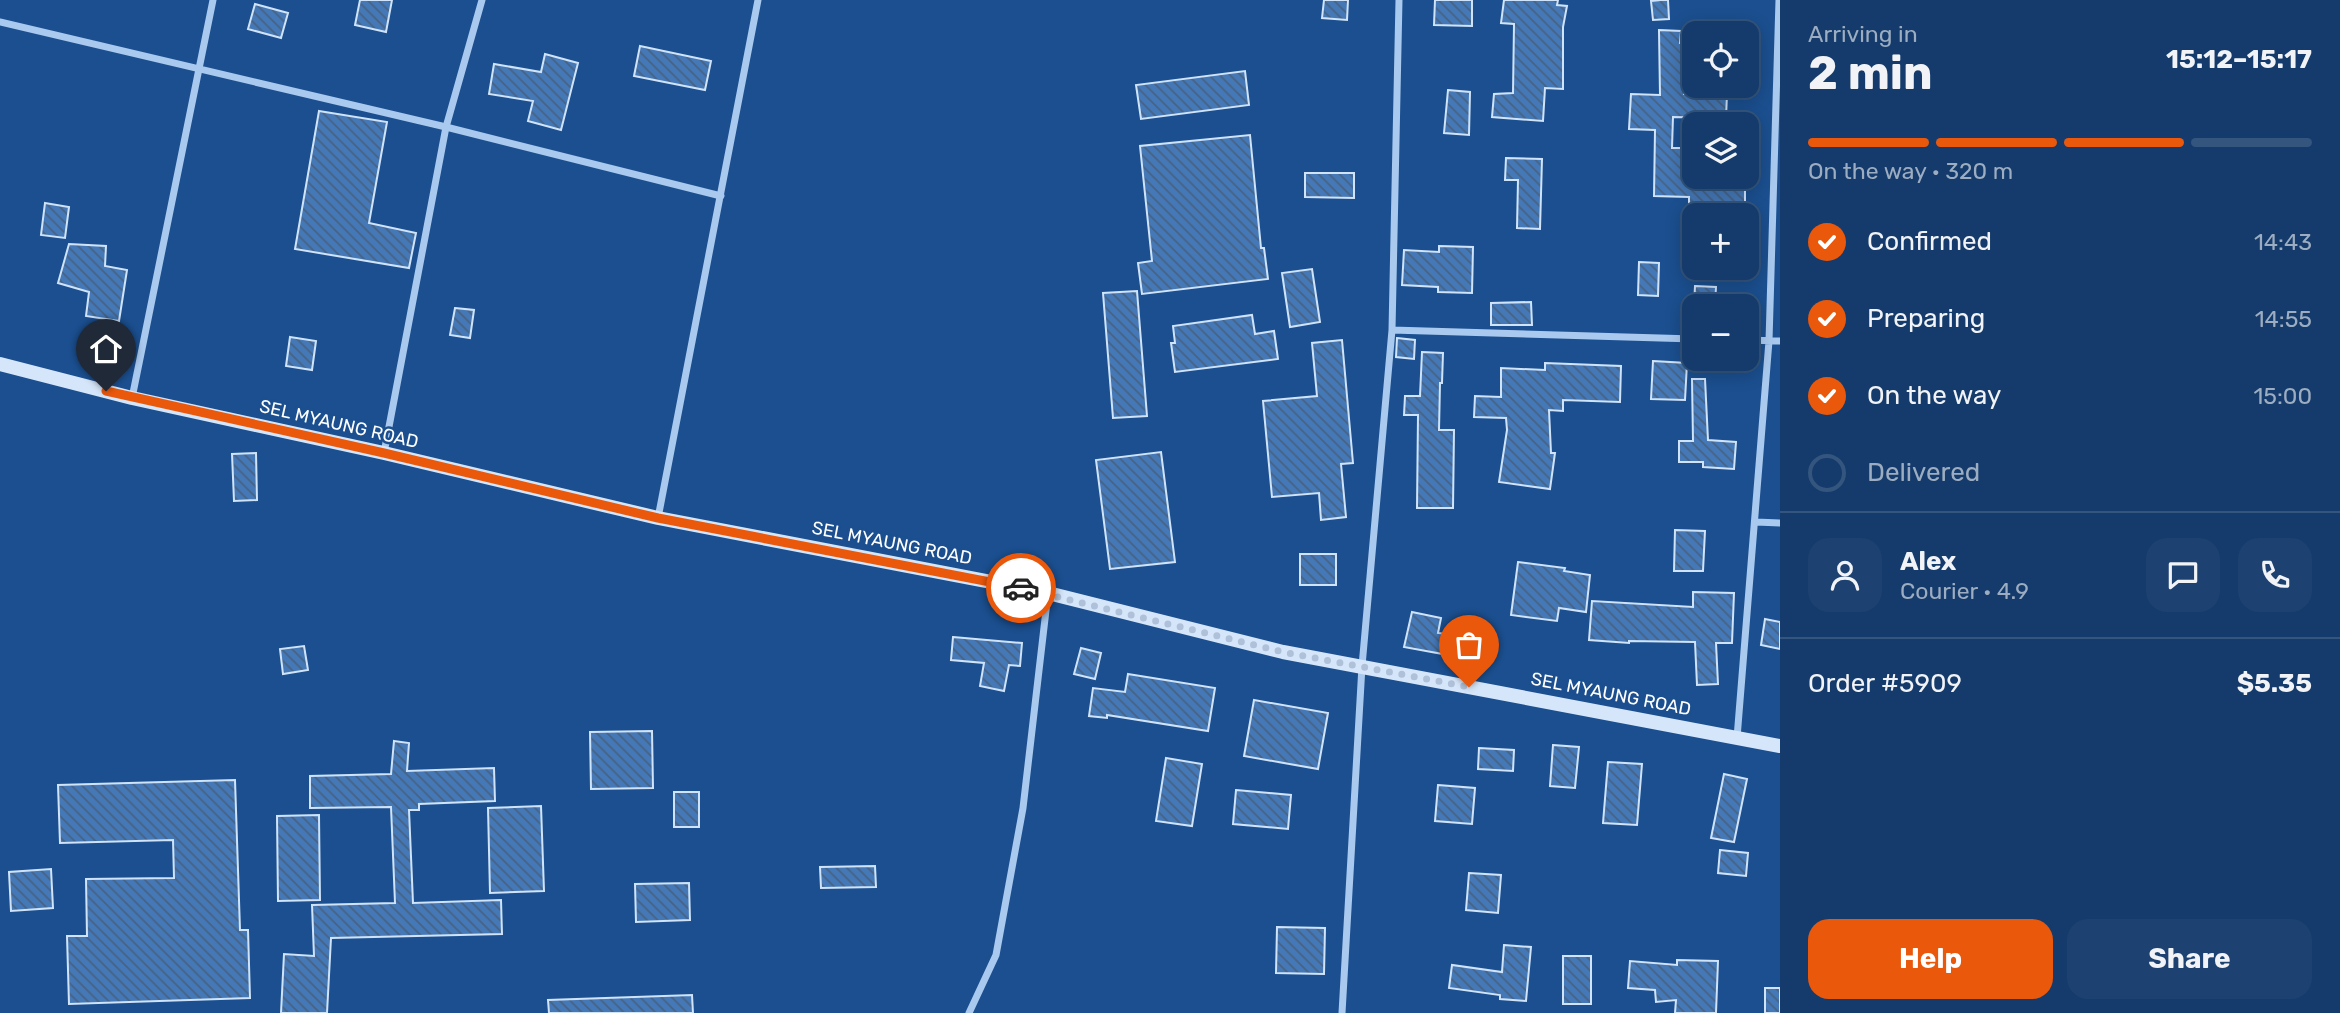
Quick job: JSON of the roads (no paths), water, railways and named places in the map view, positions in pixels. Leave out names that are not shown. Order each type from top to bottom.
[{"type":"main road","name":"SEL MYAUNG ROAD","points":[[0,364],[132,398],[384,453],[658,518],[1048,593],[1283,652],[1780,746]]},
{"type":"street","points":[[132,398],[213,0]]},
{"type":"street","points":[[384,453],[446,127],[482,0]]},
{"type":"street","points":[[658,518],[758,0]]},
{"type":"street","points":[[1342,1013],[1362,667],[1392,330],[1399,0]]},
{"type":"street","points":[[1737,738],[1769,341],[1779,0]]},
{"type":"street","points":[[0,22],[446,127],[721,197]]},
{"type":"street","points":[[1392,330],[1682,338]]},
{"type":"street","points":[[1759,341],[1780,341]]},
{"type":"street","points":[[1756,522],[1780,523]]},
{"type":"street","points":[[969,1013],[996,955],[1023,807],[1048,593]]}]
